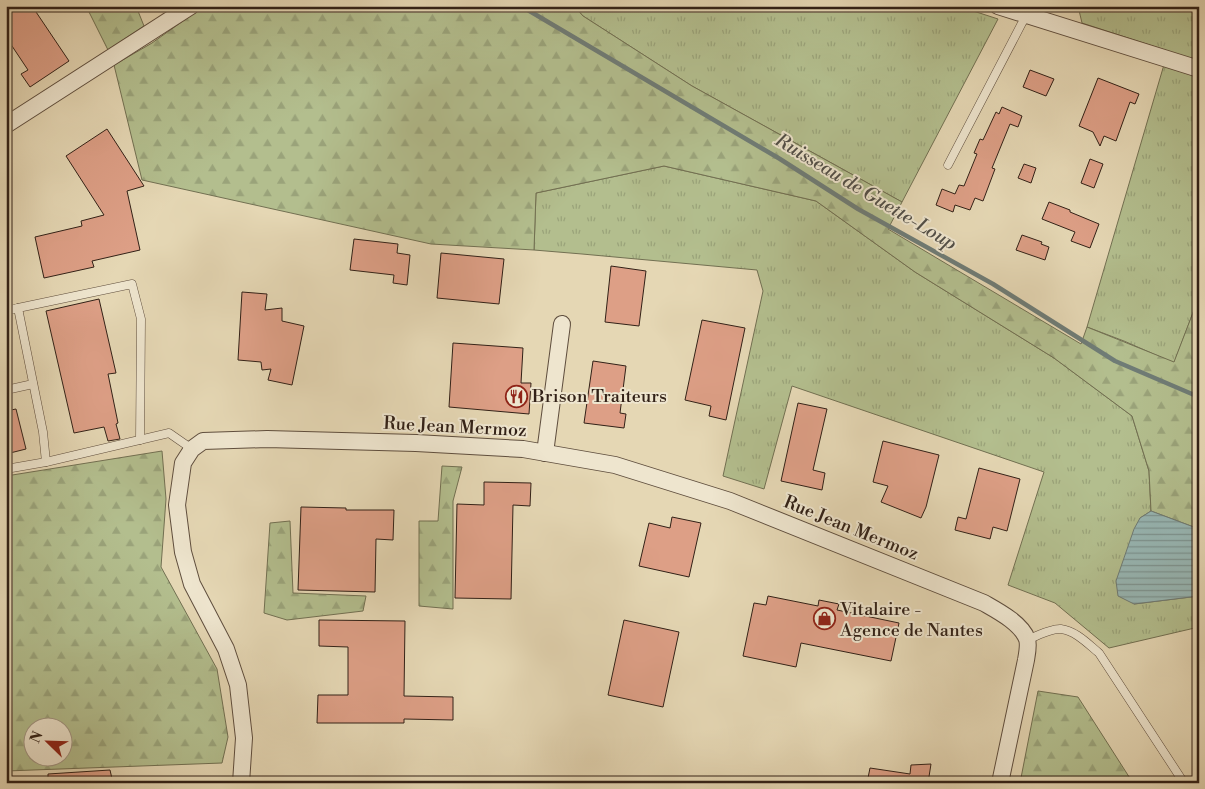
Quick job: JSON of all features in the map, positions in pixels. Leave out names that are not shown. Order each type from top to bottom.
[{"type":"street","points":[[6,125],[191,6]]},
{"type":"street","points":[[998,6],[1199,70]]},
{"type":"street","points":[[545,453],[562,324]]},
{"type":"street","name":"Rue Jean Mermoz","points":[[192,449],[203,441],[267,439],[426,444],[523,449],[615,465],[730,501],[984,603],[1001,612],[1019,627],[1027,640]]},
{"type":"street","points":[[192,449],[182,463],[177,505],[183,552],[192,584],[226,649],[238,686],[244,738],[241,783]]},
{"type":"street","points":[[1000,783],[1026,660],[1027,640]]},
{"type":"lane","points":[[948,165],[1022,23],[1028,15]]},
{"type":"lane","points":[[6,311],[132,284],[141,319],[140,440]]},
{"type":"lane","points":[[18,308],[43,432],[46,462]]},
{"type":"lane","points":[[6,390],[33,384]]},
{"type":"lane","points":[[6,469],[46,462],[169,433],[192,449]]},
{"type":"lane","points":[[1027,640],[1061,629],[1080,636],[1099,652],[1184,783]]},
{"type":"green space","points":[[86,6],[136,6],[144,26],[108,50]]},
{"type":"green space","points":[[204,6],[574,6],[583,16],[692,86],[902,202],[888,229],[1081,344],[1087,327],[1174,362],[1199,297],[1199,529],[1151,511],[1149,471],[1132,416],[1054,358],[915,272],[816,201],[664,166],[536,193],[534,250],[431,244],[142,180],[114,65],[152,43]]},
{"type":"green space","points":[[574,6],[958,6],[998,19],[902,202],[692,86],[583,16]]},
{"type":"green space","points":[[1078,6],[1199,6],[1199,297],[1174,363],[1087,327],[1168,51],[1082,23]]},
{"type":"green space","points":[[664,166],[816,201],[915,272],[1054,358],[1132,416],[1149,471],[1151,511],[1140,518],[1134,604],[1199,596],[1199,627],[1109,648],[1055,603],[1008,585],[1044,472],[792,386],[764,489],[723,476],[763,291],[757,270],[534,250],[536,193]]},
{"type":"green space","points":[[162,451],[166,499],[161,567],[217,669],[228,737],[222,763],[6,771],[6,476]]},
{"type":"green space","points":[[442,466],[462,467],[453,501],[453,609],[419,606],[419,521],[438,521]]},
{"type":"green space","points":[[290,521],[293,593],[366,596],[363,611],[287,620],[264,613],[270,523]]},
{"type":"green space","points":[[1038,691],[1078,697],[1133,783],[1020,783]]},
{"type":"water","points":[[1151,511],[1199,529],[1199,596],[1134,604],[1118,596],[1116,581],[1134,529],[1140,518]]},
{"type":"building","points":[[6,6],[32,6],[69,61],[30,87],[21,74],[28,70],[6,37]]},
{"type":"building","points":[[1030,70],[1054,79],[1046,96],[1023,87]]},
{"type":"building","points":[[1098,78],[1139,94],[1135,104],[1130,102],[1116,141],[1104,136],[1100,146],[1093,132],[1079,126]]},
{"type":"building","points":[[1002,107],[1022,116],[1018,127],[1010,124],[992,168],[995,169],[983,201],[975,198],[970,210],[955,205],[953,212],[936,205],[942,189],[955,194],[959,185],[964,186],[977,154],[974,153],[980,139],[983,140],[996,112],[999,114]]},
{"type":"building","points":[[107,129],[144,186],[127,191],[140,250],[92,261],[94,267],[44,278],[35,237],[82,226],[81,221],[104,215],[66,156]]},
{"type":"building","points":[[1090,159],[1103,164],[1094,188],[1081,183]]},
{"type":"building","points":[[1024,164],[1036,168],[1031,183],[1018,178]]},
{"type":"building","points":[[1049,202],[1099,224],[1090,248],[1071,241],[1075,232],[1042,219]]},
{"type":"building","points":[[1022,235],[1042,242],[1041,244],[1049,247],[1045,260],[1016,250]]},
{"type":"building","points":[[354,239],[398,244],[397,253],[410,255],[407,285],[393,283],[394,275],[350,270]]},
{"type":"building","points":[[441,253],[504,259],[499,304],[437,298]]},
{"type":"building","points":[[611,266],[646,271],[639,326],[605,322]]},
{"type":"building","points":[[242,292],[267,294],[265,310],[282,308],[282,321],[304,326],[292,385],[268,380],[271,369],[262,370],[261,362],[238,360]]},
{"type":"building","points":[[99,299],[116,373],[108,374],[120,439],[108,441],[104,427],[74,433],[46,311]]},
{"type":"building","points":[[702,320],[745,328],[726,420],[709,416],[711,406],[685,400]]},
{"type":"building","points":[[453,343],[523,348],[521,383],[531,383],[529,414],[449,407]]},
{"type":"building","points":[[593,361],[626,366],[620,413],[626,414],[624,428],[584,423]]},
{"type":"building","points":[[798,403],[827,409],[813,470],[825,473],[822,490],[781,481]]},
{"type":"building","points":[[16,409],[26,449],[6,454],[6,411]]},
{"type":"building","points":[[883,441],[939,455],[926,507],[921,518],[881,502],[888,486],[873,482]]},
{"type":"building","points":[[979,468],[1020,479],[1007,531],[993,527],[990,539],[955,530],[958,517],[966,519]]},
{"type":"building","points":[[484,482],[531,483],[530,506],[513,505],[511,599],[455,598],[457,504],[484,505]]},
{"type":"building","points":[[301,507],[346,508],[346,510],[394,510],[393,540],[376,539],[375,592],[298,590]]},
{"type":"building","points":[[672,517],[701,523],[689,577],[639,566],[649,523],[670,528]]},
{"type":"building","points":[[768,596],[818,606],[819,600],[839,604],[837,610],[899,623],[891,661],[801,643],[796,667],[743,656],[754,603],[766,605]]},
{"type":"building","points":[[319,620],[405,621],[404,696],[453,697],[453,720],[404,719],[404,723],[317,723],[318,695],[348,695],[348,647],[319,646]]},
{"type":"building","points":[[624,620],[679,632],[663,707],[608,695]]},
{"type":"building","points":[[931,764],[928,783],[867,783],[870,768],[910,774],[911,765]]},
{"type":"building","points":[[110,770],[113,783],[48,783],[48,774]]},
{"type":"waterway","name":"Ruisseau de Guette-Loup","points":[[521,6],[780,159],[858,209],[993,284],[1115,361],[1199,397]]},
{"type":"place","name":"Brison Traiteurs","points":[[516,396]]},
{"type":"place","name":"Vitalaire - Agence de Nantes","points":[[824,619]]}]
